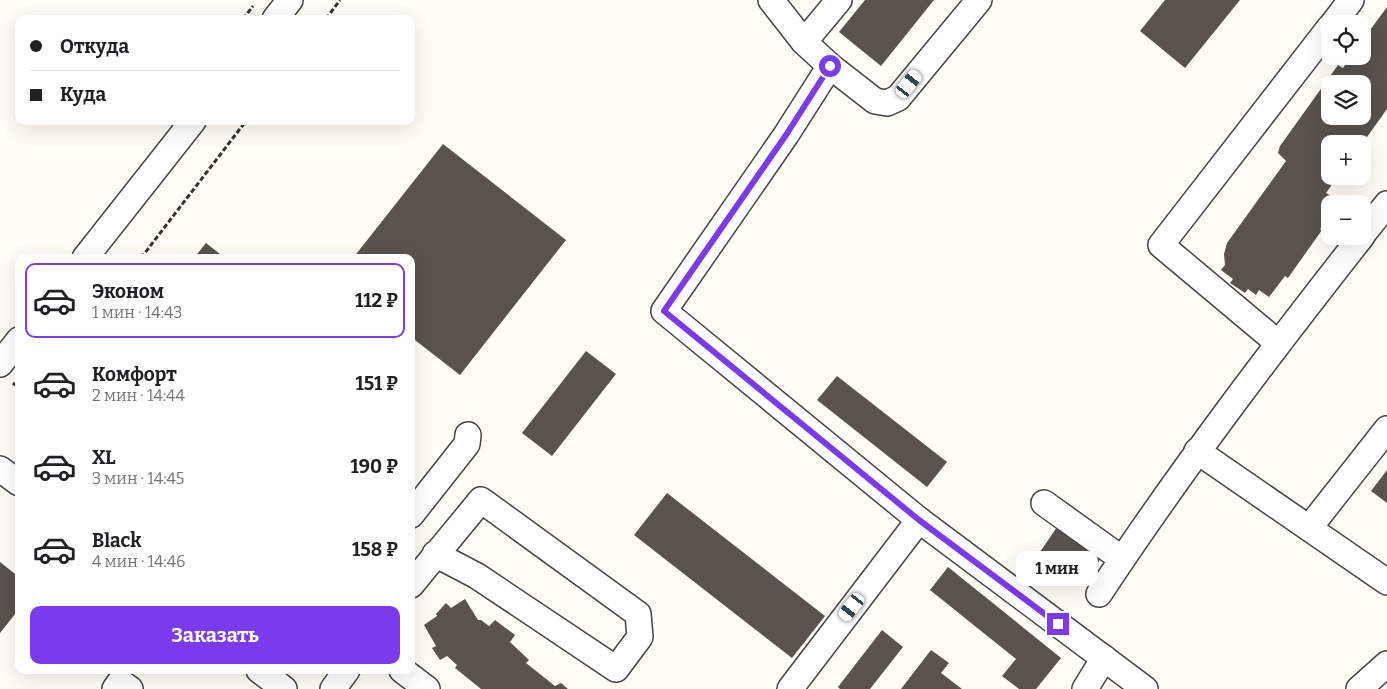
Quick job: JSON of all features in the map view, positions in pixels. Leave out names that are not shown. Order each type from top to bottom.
[{"type":"street","points":[[278,15],[290,0]]},
{"type":"street","points":[[771,0],[804,42],[830,66],[875,101],[887,103],[898,98],[979,0]]},
{"type":"street","points":[[804,42],[839,0]]},
{"type":"street","points":[[1340,15],[1351,0]]},
{"type":"street","points":[[1278,343],[1161,245],[1321,39]]},
{"type":"street","points":[[830,66],[786,135],[664,311],[919,520],[1145,689]]},
{"type":"street","points":[[88,254],[191,125]]},
{"type":"street","points":[[1371,224],[1387,204]]},
{"type":"street","points":[[1099,594],[1197,451],[1355,245]]},
{"type":"street","points":[[0,364],[15,345]]},
{"type":"street","points":[[415,510],[467,444],[468,434]]},
{"type":"street","points":[[1309,528],[1384,437]]},
{"type":"street","points":[[1197,451],[1387,582]]},
{"type":"street","points":[[0,469],[15,480]]},
{"type":"street","points":[[415,580],[434,554],[481,500],[638,614],[640,637],[616,669],[477,576],[434,554]]},
{"type":"street","points":[[1044,503],[1122,559]]},
{"type":"street","points":[[790,689],[919,520]]},
{"type":"street","points":[[1085,689],[1104,658]]},
{"type":"street","points":[[1359,689],[1387,664]]},
{"type":"street","points":[[266,674],[284,684]]},
{"type":"street","points":[[333,689],[344,674]]},
{"type":"street","points":[[407,674],[427,689]]},
{"type":"street","points":[[115,689],[120,682],[130,689]]},
{"type":"path","points":[[246,15],[258,0]]},
{"type":"path","points":[[329,15],[340,0]]},
{"type":"path","points":[[144,254],[243,125]]},
{"type":"building","points":[[865,0],[934,0],[881,66],[839,32]]},
{"type":"building","points":[[1165,0],[1240,0],[1185,68],[1140,31]]},
{"type":"building","points":[[1387,7],[1387,109],[1368,135],[1321,135],[1321,185],[1332,185],[1326,193],[1330,195],[1321,195],[1321,231],[1288,278],[1285,276],[1269,297],[1259,290],[1256,295],[1248,289],[1245,293],[1230,283],[1233,279],[1221,270],[1225,265],[1224,254],[1227,243],[1286,161],[1278,153],[1280,146],[1321,89],[1321,125],[1371,125],[1371,75],[1331,75],[1338,65],[1343,68],[1345,65],[1371,65],[1371,29]]},
{"type":"building","points":[[443,144],[566,240],[460,375],[415,340],[415,254],[356,254]]},
{"type":"building","points":[[206,243],[220,254],[197,254]]},
{"type":"building","points":[[586,351],[616,374],[552,456],[522,433]]},
{"type":"building","points":[[837,376],[947,462],[927,487],[817,400]]},
{"type":"building","points":[[1387,470],[1387,503],[1371,491]]},
{"type":"building","points":[[667,493],[825,616],[792,658],[634,535]]},
{"type":"building","points":[[1057,527],[1101,558],[1083,586],[1038,555]]},
{"type":"building","points":[[0,562],[15,574],[15,614],[0,633]]},
{"type":"building","points":[[948,567],[1061,658],[1036,689],[1019,689],[1002,676],[1016,659],[930,590]]},
{"type":"building","points":[[465,599],[478,620],[489,626],[495,620],[515,635],[510,642],[529,660],[526,663],[555,686],[561,683],[568,689],[481,689],[455,668],[457,665],[447,656],[440,660],[432,648],[436,646],[424,625],[437,616],[436,614],[446,603],[451,608]]},
{"type":"building","points":[[882,630],[903,647],[870,689],[840,689],[838,687]]},
{"type":"building","points":[[931,650],[949,663],[941,673],[962,689],[901,689]]},
{"type":"route","points":[[830,66],[786,135],[664,311],[919,520],[1058,624]]}]
